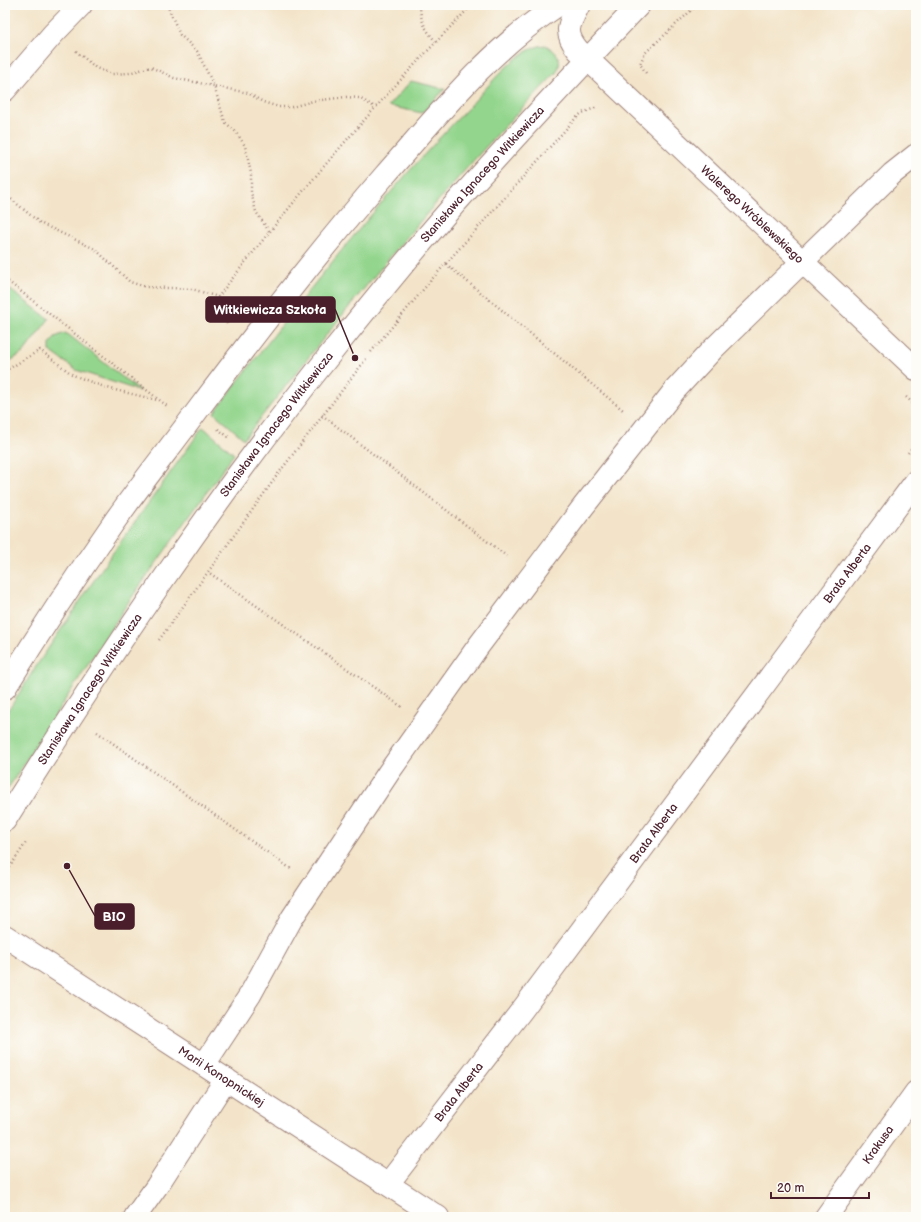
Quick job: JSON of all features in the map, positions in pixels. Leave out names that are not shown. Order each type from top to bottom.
[{"type":"street","points":[[5,90],[53,34],[82,5]]},
{"type":"street","points":[[5,688],[37,636],[111,527],[279,303],[364,200],[454,98],[509,42],[532,22],[558,5]]},
{"type":"street","points":[[579,5],[568,26],[569,35],[573,43],[588,59]]},
{"type":"street","name":"Stanisława Ignacego Witkiewicza","points":[[5,820],[116,647],[252,455],[334,349],[456,203],[639,5]]},
{"type":"street","name":"Walerego Wróblewskiego","points":[[588,59],[801,262],[916,369]]},
{"type":"street","points":[[204,1065],[250,995],[292,918],[424,722],[583,507],[675,390],[712,350],[892,174],[916,155]]},
{"type":"street","name":"Brata Alberta","points":[[388,1184],[550,973],[916,481]]},
{"type":"street","name":"Marii Konopnickiej","points":[[5,936],[438,1217]]},
{"type":"street","points":[[135,1217],[157,1186],[226,1079]]},
{"type":"street","name":"Krakusa","points":[[826,1217],[916,1092]]},
{"type":"path","points":[[167,5],[180,35],[197,51],[214,86],[225,122],[237,133],[245,146],[251,173],[251,192],[256,212],[269,231]]},
{"type":"path","points":[[420,5],[420,16],[426,30],[436,42]]},
{"type":"path","points":[[218,297],[269,231],[375,107],[472,5]]},
{"type":"path","points":[[648,75],[640,64],[645,53],[697,5]]},
{"type":"path","points":[[76,50],[96,68],[112,74],[124,74],[151,68],[174,78],[248,93],[263,102],[279,107],[292,107],[313,101],[346,97],[359,98],[375,107]]},
{"type":"path","points":[[158,641],[322,415],[369,354],[446,264],[575,119],[582,112],[595,108],[601,112]]},
{"type":"path","points":[[5,194],[40,223],[95,249],[130,282],[146,287],[192,289],[218,297]]},
{"type":"path","points":[[446,264],[645,428]]},
{"type":"path","points":[[5,279],[169,408],[173,403]]},
{"type":"path","points":[[218,297],[227,325],[224,331]]},
{"type":"path","points":[[5,371],[40,350],[73,375],[107,388],[159,400]]},
{"type":"path","points":[[904,395],[916,406]]},
{"type":"path","points":[[322,415],[532,575]]},
{"type":"path","points":[[213,425],[234,442]]},
{"type":"path","points":[[906,455],[916,442]]},
{"type":"path","points":[[208,572],[424,722]]},
{"type":"path","points":[[101,726],[96,733],[314,885]]},
{"type":"green space","points":[[545,45],[553,50],[558,56],[559,64],[556,73],[514,116],[434,206],[356,298],[244,439],[214,413],[232,389],[346,245],[437,140],[514,60],[535,47]]},
{"type":"green space","points":[[411,81],[445,89],[422,113],[388,106]]},
{"type":"green space","points":[[5,286],[49,319],[23,353],[5,364]]},
{"type":"green space","points":[[65,333],[140,391],[76,370],[50,351],[50,344],[55,337]]},
{"type":"green space","points":[[203,427],[234,454],[127,604],[5,793],[5,716],[33,671],[107,561]]},
{"type":"place","name":"Witkiewicza Szkoła","points":[[355,358]]},
{"type":"place","name":"BIO","points":[[67,866]]}]
